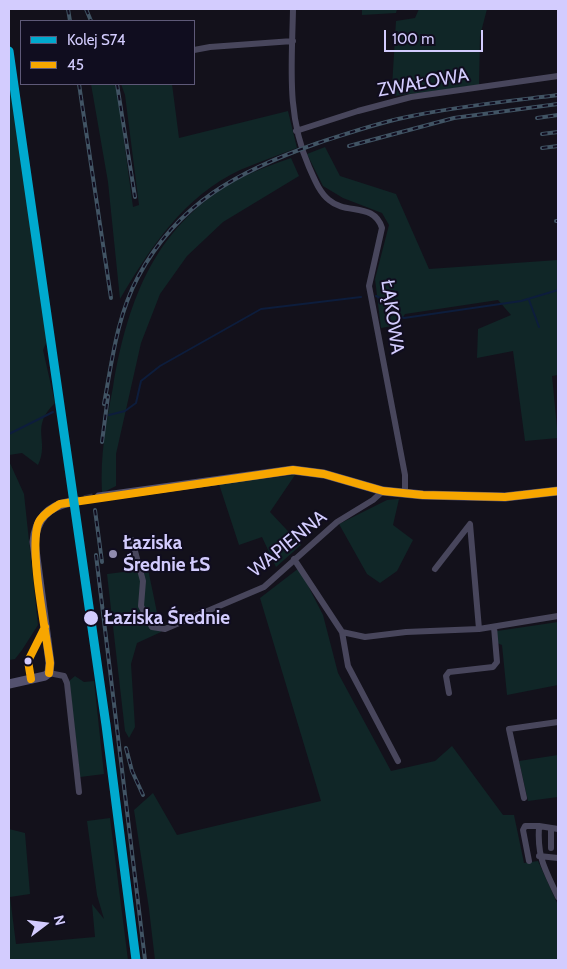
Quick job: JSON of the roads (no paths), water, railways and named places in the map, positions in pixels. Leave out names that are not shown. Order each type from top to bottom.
[{"type":"street","name":"ŁĄKOWA","points":[[293,9],[291,99],[296,132],[307,162],[323,194],[339,206],[373,213],[380,220],[382,228],[369,286],[405,475],[405,494]]},
{"type":"street","points":[[195,50],[293,41]]},
{"type":"street","name":"ZWAŁOWA","points":[[296,132],[358,111],[411,97],[558,76]]},
{"type":"street","points":[[99,497],[294,470],[324,474],[383,491],[405,494],[505,497],[558,491]]},
{"type":"street","name":"WAPIENNA","points":[[132,540],[143,581],[141,606],[152,627],[165,629],[264,587],[337,522],[373,500],[383,491]]},
{"type":"street","points":[[9,684],[45,676],[49,672],[50,663],[34,533],[38,522],[49,510],[60,504],[71,502]]},
{"type":"street","points":[[434,569],[470,524],[479,629]]},
{"type":"street","points":[[294,559],[342,632],[348,666],[398,761]]},
{"type":"street","points":[[342,632],[366,637],[406,632],[479,629],[558,616]]},
{"type":"street","points":[[449,693],[446,676],[450,672],[493,667],[497,662],[494,627]]},
{"type":"street","points":[[49,672],[64,676],[67,683],[79,792]]},
{"type":"street","points":[[524,798],[509,729],[558,722]]},
{"type":"street","points":[[529,862],[523,830],[526,826],[555,828],[553,844]]},
{"type":"street","points":[[539,826],[539,856],[558,897]]},
{"type":"street","points":[[539,856],[558,858]]},
{"type":"waterway","points":[[376,296],[404,318],[521,301],[558,290]]},
{"type":"waterway","points":[[109,415],[125,411],[136,403],[141,381],[160,366],[261,309],[361,297]]},
{"type":"waterway","points":[[529,300],[539,327]]},
{"type":"waterway","points":[[9,434],[53,412]]},
{"type":"tunnel","points":[[71,502],[99,497]]},
{"type":"railway","points":[[68,9],[70,20]]},
{"type":"railway","points":[[86,9],[91,20]]},
{"type":"railway","points":[[79,85],[111,298]]},
{"type":"railway","points":[[117,85],[135,197]]},
{"type":"railway","points":[[104,404],[120,323],[138,277],[154,251],[172,228],[214,192],[238,177],[290,153],[400,118],[448,109],[558,95]]},
{"type":"railway","points":[[349,146],[454,118],[558,104]]},
{"type":"railway","points":[[537,118],[558,115]]},
{"type":"railway","points":[[542,134],[558,132]]},
{"type":"railway","points":[[542,148],[558,146]]},
{"type":"railway","points":[[102,442],[108,396]]},
{"type":"railway","points":[[95,510],[102,562]]},
{"type":"railway","points":[[96,555],[145,960]]},
{"type":"railway","points":[[126,748],[132,771],[143,795]]},
{"type":"rail line","name":"S74","points":[[9,51],[106,725],[136,960]]},
{"type":"place","name":"Łaziska Średnie ŁS","points":[[113,554]]},
{"type":"place","name":"Łaziska Średnie","points":[[91,618]]}]
